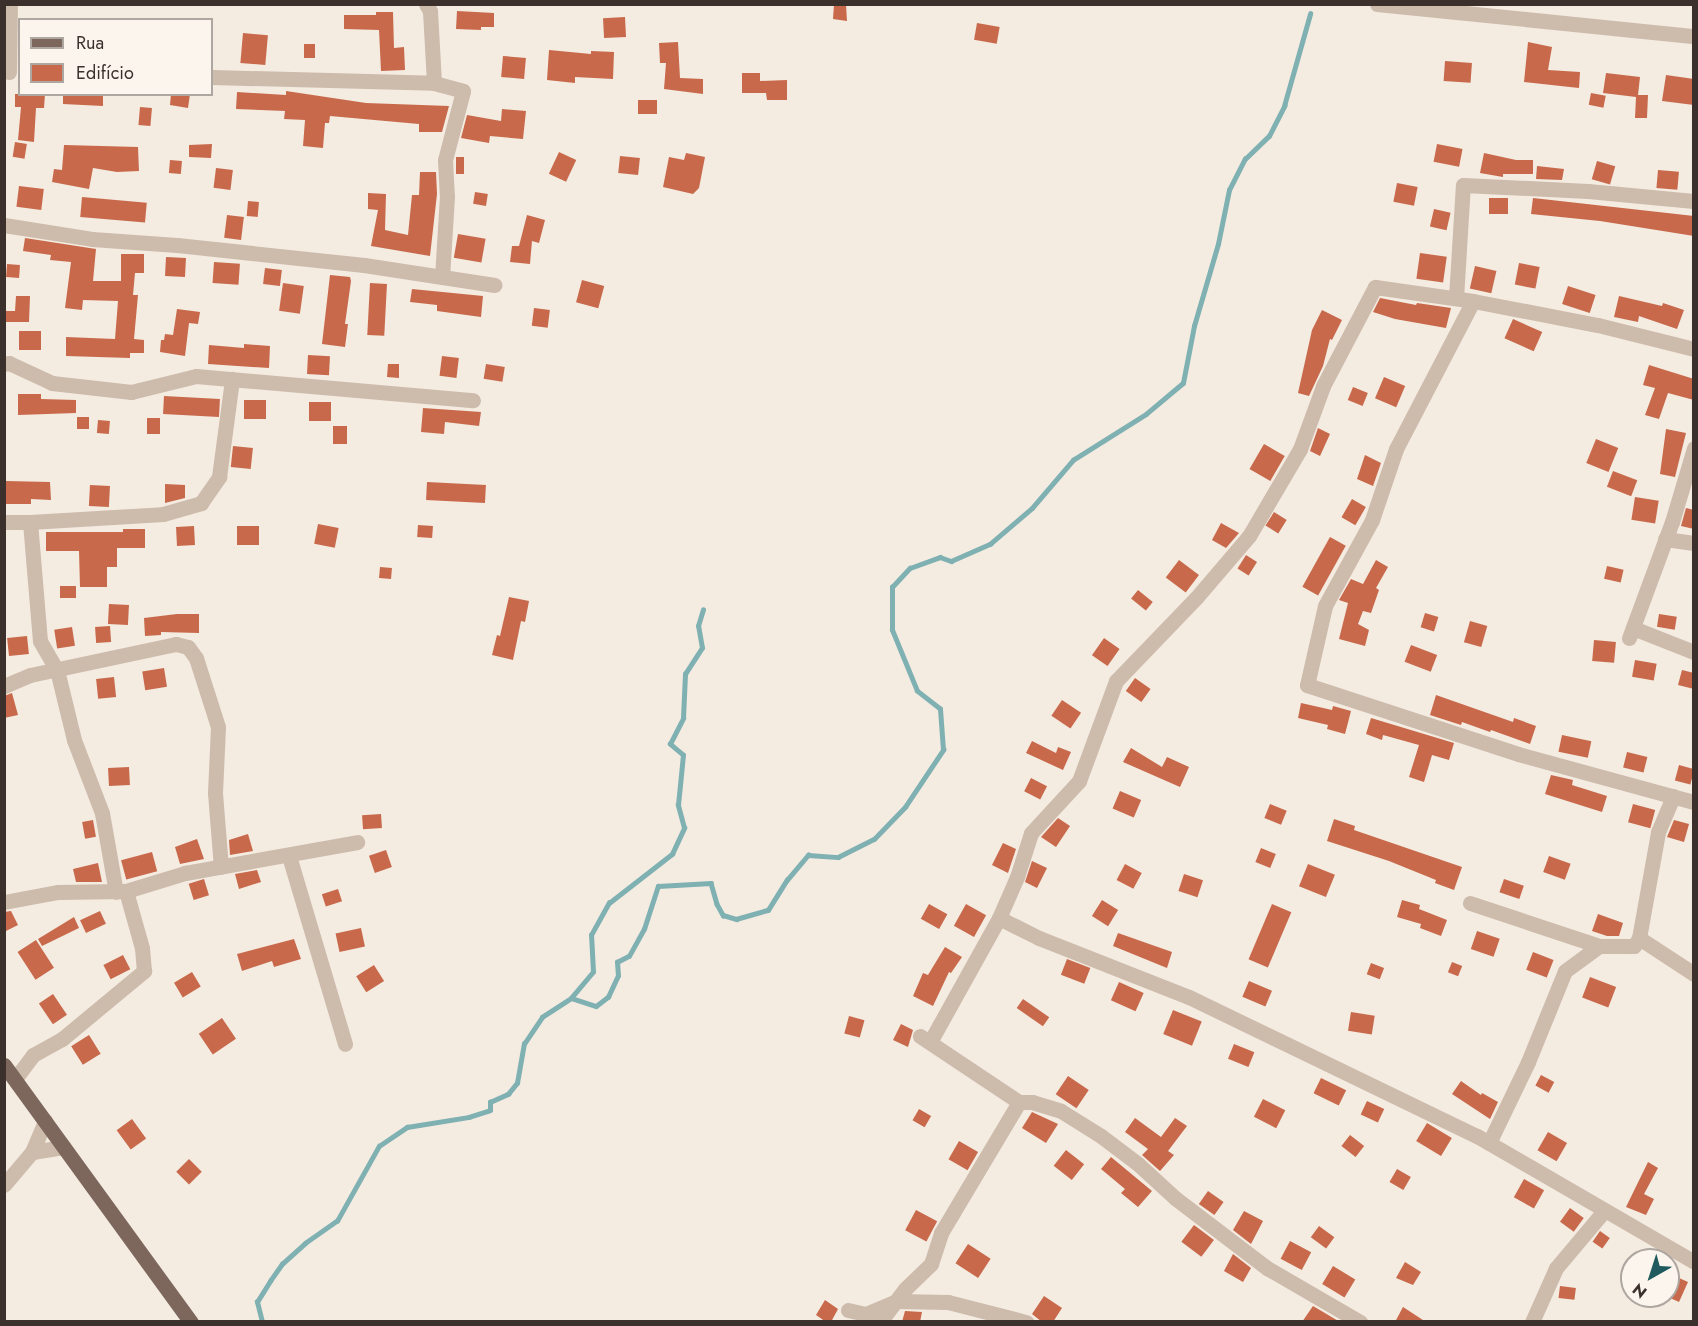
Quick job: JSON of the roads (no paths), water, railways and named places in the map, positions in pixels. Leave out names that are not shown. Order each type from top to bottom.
[{"type":"main road","points":[[4,1065],[191,1322]]},
{"type":"street","points":[[10,4],[11,72]]},
{"type":"street","points":[[426,4],[429,11],[434,83]]},
{"type":"street","points":[[1377,4],[1694,36]]},
{"type":"street","points":[[213,77],[434,83],[463,91],[445,160],[447,196],[442,277]]},
{"type":"street","points":[[1455,298],[1463,185],[1588,191],[1694,201]]},
{"type":"street","points":[[4,225],[92,239],[177,244],[364,265],[494,285]]},
{"type":"street","points":[[1360,1322],[1251,1256],[1175,1198],[1138,1164],[1101,1136],[1061,1112],[1032,1102],[1019,1102],[925,1039],[999,918],[1017,877],[1031,833],[1079,781],[1116,681],[1210,583],[1249,536],[1300,449],[1323,386],[1375,287],[1473,301],[1598,325],[1694,349]]},
{"type":"street","points":[[1473,301],[1396,449],[1372,520],[1325,606],[1306,686],[1518,754],[1694,802]]},
{"type":"street","points":[[4,364],[9,363],[52,383],[131,392],[196,376],[473,400]]},
{"type":"street","points":[[4,522],[163,514],[201,503],[219,477],[232,379]]},
{"type":"street","points":[[1694,448],[1665,539],[1631,633],[1694,652]]},
{"type":"street","points":[[15,1079],[33,1055],[62,1039],[144,971],[142,948],[121,892],[102,813],[74,740],[57,670],[40,641],[30,522]]},
{"type":"street","points":[[1665,539],[1694,543]]},
{"type":"street","points":[[4,686],[30,675],[176,644],[188,646],[196,658],[218,727],[215,793],[221,867]]},
{"type":"street","points":[[1470,903],[1599,946],[1634,946],[1639,938],[1658,832],[1673,796]]},
{"type":"street","points":[[4,902],[58,892],[121,892],[185,873],[357,842]]},
{"type":"street","points":[[289,856],[345,1044]]},
{"type":"street","points":[[999,918],[1039,938],[1188,997],[1489,1143],[1694,1262]]},
{"type":"street","points":[[1639,938],[1694,974]]},
{"type":"street","points":[[1489,1143],[1528,1062],[1566,971],[1599,946]]},
{"type":"street","points":[[880,1322],[896,1301],[931,1264],[941,1233],[1019,1102]]},
{"type":"street","points":[[4,1185],[32,1152],[45,1121]]},
{"type":"street","points":[[32,1152],[64,1147]]},
{"type":"street","points":[[1532,1322],[1556,1268],[1604,1211]]},
{"type":"street","points":[[848,1310],[866,1314],[896,1301],[948,1302],[1026,1322]]},
{"type":"waterway","points":[[262,1322],[257,1302],[270,1281],[282,1264],[305,1243],[337,1221],[379,1146],[407,1127],[469,1117],[490,1110],[490,1102],[508,1094],[517,1083],[524,1044],[542,1017],[571,998],[596,1006],[608,997],[618,976],[617,962],[629,956],[644,929],[658,886],[711,883],[723,915],[736,919],[768,910],[787,880],[808,855],[838,857],[874,839],[905,807],[943,750],[940,709],[917,691],[892,630],[892,587],[910,568],[940,557],[951,561],[990,544],[1032,508],[1073,460],[1146,414],[1183,383],[1194,326],[1218,244],[1229,190],[1245,159],[1269,136],[1284,106],[1310,14]]},
{"type":"waterway","points":[[571,998],[593,972],[591,935],[609,903],[672,854],[684,828],[678,805],[683,755],[670,744],[683,718],[685,674],[702,648],[698,626],[703,610]]}]
